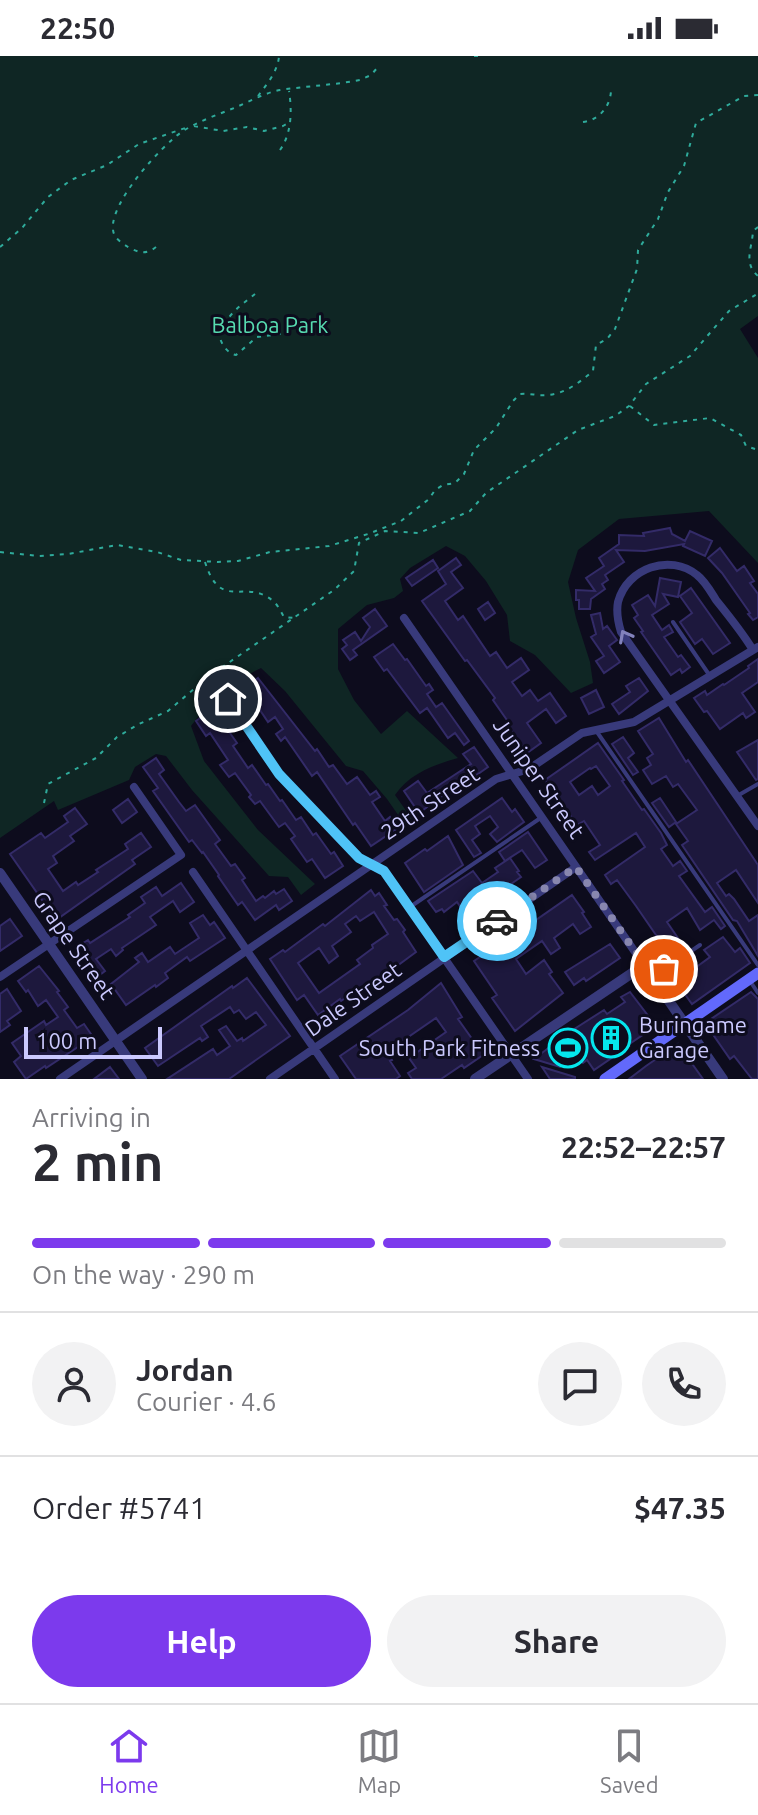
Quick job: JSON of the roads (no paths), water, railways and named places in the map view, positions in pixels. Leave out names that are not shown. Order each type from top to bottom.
[{"type":"main road","points":[[605,1079],[620,1075],[684,1024],[753,976]]},
{"type":"street","points":[[756,648],[699,576],[685,568],[666,564],[648,567],[623,589],[617,616],[621,632],[737,796],[754,812],[758,826]]},
{"type":"street","name":"Juniper Street","points":[[404,618],[723,1079]]},
{"type":"street","name":"29th Street","points":[[60,1079],[496,779],[529,769],[582,733],[634,722],[756,648]]},
{"type":"street","points":[[228,699],[279,774],[359,858],[384,871],[528,1079]]},
{"type":"street","points":[[0,977],[181,855],[134,787]]},
{"type":"street","name":"Dale Street","points":[[270,1079],[576,867]]},
{"type":"street","points":[[193,872],[335,1079]]},
{"type":"street","name":"Grape Street","points":[[0,873],[142,1079]]},
{"type":"street","points":[[475,1079],[644,965]]},
{"type":"lane","points":[[673,622],[710,676]]},
{"type":"lane","points":[[596,730],[758,965]]},
{"type":"lane","points":[[737,796],[758,784]]},
{"type":"lane","points":[[410,907],[542,817]]},
{"type":"lane","points":[[653,977],[700,945]]},
{"type":"lane","points":[[753,976],[758,993]]},
{"type":"place","name":"Buringame Garage","points":[[611,1038]]},
{"type":"place","name":"South Park Fitness","points":[[568,1048]]},
{"type":"park label","name":"Balboa Park","points":[[270,325]]}]
